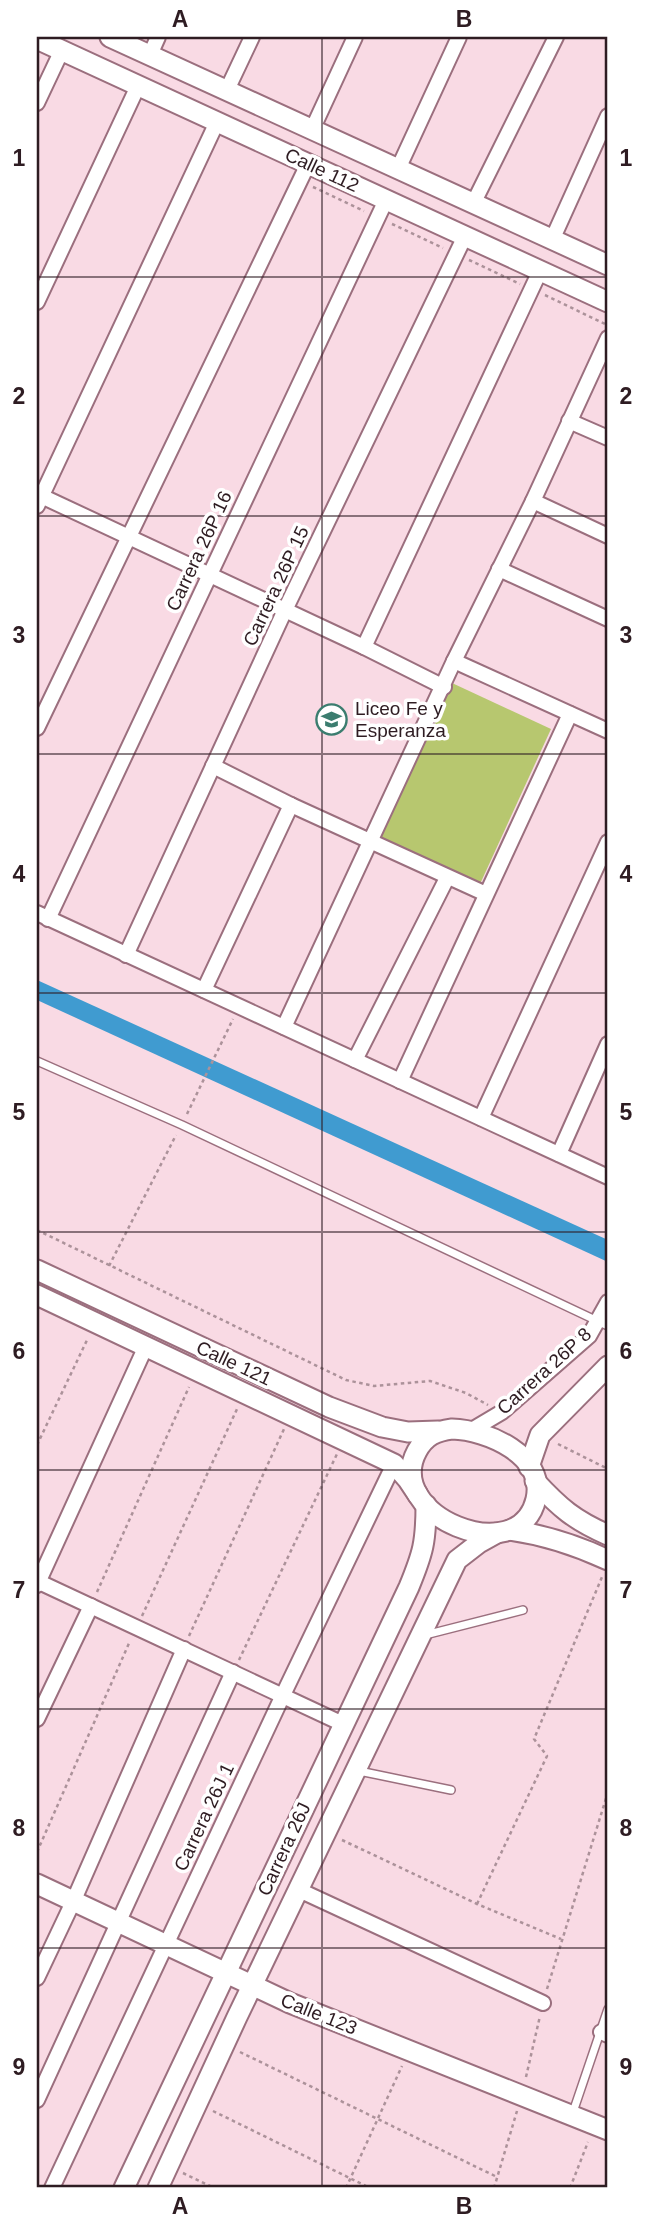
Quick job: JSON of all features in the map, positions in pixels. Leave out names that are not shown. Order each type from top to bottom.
[{"type":"street","name":"Calle 112","points":[[110,37],[608,265]]},
{"type":"street","points":[[150,55],[158,37]]},
{"type":"street","points":[[227,90],[252,37]]},
{"type":"street","points":[[312,130],[355,37]]},
{"type":"street","points":[[398,169],[459,37]]},
{"type":"street","points":[[473,204],[556,37]]},
{"type":"street","name":"Calle 112","points":[[37,38],[217,122],[304,172],[381,209],[460,245],[540,271],[608,302]]},
{"type":"street","points":[[37,103],[62,50]]},
{"type":"street","points":[[37,302],[138,86]]},
{"type":"street","points":[[552,240],[608,116]]},
{"type":"street","points":[[217,122],[38,499],[129,536],[444,687]]},
{"type":"street","points":[[37,728],[304,172]]},
{"type":"street","name":"Carrera 26P 16","points":[[42,916],[209,575],[381,209]]},
{"type":"street","name":"Carrera 26P 15","points":[[126,955],[285,610],[460,245]]},
{"type":"street","points":[[364,647],[540,271]]},
{"type":"street","points":[[284,1027],[608,338]]},
{"type":"street","points":[[569,421],[608,438]]},
{"type":"street","points":[[533,501],[608,536]]},
{"type":"street","points":[[499,569],[608,619]]},
{"type":"street","points":[[454,662],[608,731]]},
{"type":"street","points":[[400,1081],[570,714]]},
{"type":"street","points":[[213,766],[485,894]]},
{"type":"street","points":[[204,990],[291,805]]},
{"type":"street","points":[[481,1118],[608,842]]},
{"type":"street","points":[[355,1060],[447,878]]},
{"type":"street","points":[[42,916],[608,1177]]},
{"type":"street","points":[[559,1154],[608,1044]]},
{"type":"street","name":"Calle 121","points":[[37,1270],[329,1407],[382,1427],[408,1432],[438,1431]]},
{"type":"street","name":"Calle 121","points":[[38,1300],[146,1346],[394,1464],[422,1500]]},
{"type":"street","name":"Carrera 26P 8","points":[[470,1430],[502,1412],[589,1336],[603,1323],[608,1302]]},
{"type":"street","points":[[146,1346],[37,1583],[343,1724]]},
{"type":"street","name":"Carrera 26P 8","points":[[532,1474],[540,1435],[608,1366]]},
{"type":"street","points":[[606,1567],[578,1546],[554,1538],[503,1532],[475,1532],[446,1521],[422,1500],[412,1476],[415,1455],[426,1439],[438,1431],[470,1430],[500,1440],[520,1455],[557,1506],[608,1535]]},
{"type":"street","name":"Carrera 26J 1","points":[[52,2188],[394,1464]]},
{"type":"street","points":[[503,1532],[518,1526],[532,1511],[537,1494],[532,1474]]},
{"type":"street","name":"Carrera 26J","points":[[124,2188],[409,1587],[426,1537],[422,1500]]},
{"type":"street","name":"Carrera 26J","points":[[158,2188],[237,2017],[457,1560],[478,1543],[503,1532]]},
{"type":"street","points":[[37,1719],[91,1606]]},
{"type":"street","points":[[37,1978],[184,1649]]},
{"type":"street","points":[[37,2100],[233,1672]]},
{"type":"street","name":"Calle 123","points":[[37,1884],[290,2003],[602,2127]]},
{"type":"street","points":[[299,1890],[543,2003]]},
{"type":"street","points":[[191,1957],[214,1956],[225,1952],[242,1939]]},
{"type":"street","points":[[269,1952],[275,1982],[290,2003]]},
{"type":"street","points":[[191,1957],[206,1973],[211,1991],[209,2005]]},
{"type":"street","points":[[237,2017],[268,2004],[290,2003]]},
{"type":"street","points":[[37,2185],[45,2188]]},
{"type":"lane","points":[[37,1061],[182,1125],[603,1323]]},
{"type":"lane","points":[[421,1637],[523,1610]]},
{"type":"lane","points":[[356,1771],[451,1790]]},
{"type":"lane","points":[[572,2115],[604,2033],[608,2009]]},
{"type":"path","points":[[304,172],[460,245],[532,289],[608,325]]},
{"type":"path","points":[[109,1266],[182,1125],[238,1006]]},
{"type":"path","points":[[37,1230],[346,1380],[374,1387],[430,1381],[466,1392],[502,1412]]},
{"type":"path","points":[[37,1445],[89,1336]]},
{"type":"path","points":[[91,1606],[190,1384]]},
{"type":"path","points":[[37,1852],[136,1627],[238,1407]]},
{"type":"path","points":[[184,1649],[284,1429]]},
{"type":"path","points":[[233,1672],[337,1454]]},
{"type":"path","points":[[606,1567],[608,1577]]},
{"type":"path","points":[[477,1904],[547,1756],[534,1739],[606,1567]]},
{"type":"path","points":[[494,2188],[561,1938],[608,1792]]},
{"type":"path","points":[[336,1837],[477,1904],[561,1938]]},
{"type":"path","points":[[237,2050],[497,2177]]},
{"type":"path","points":[[346,2188],[410,2051]]},
{"type":"path","points":[[209,2109],[370,2188]]},
{"type":"path","points":[[570,2188],[602,2127]]},
{"type":"path","points":[[180,2172],[215,2188]]},
{"type":"green space","points":[[452,683],[551,729],[480,884],[381,838]]},
{"type":"water","points":[[37,980],[608,1240],[608,1262],[37,1000]]},
{"type":"place","name":"Liceo Fe y Esperanza","points":[[332,719]]}]
